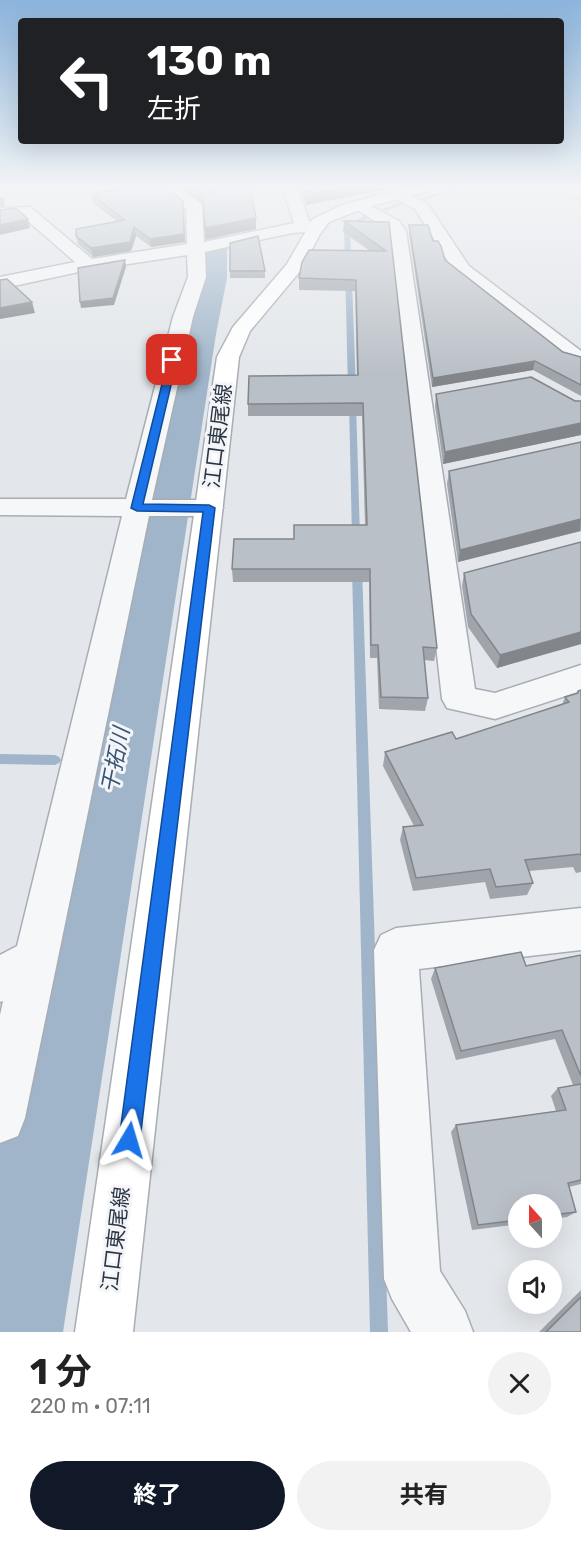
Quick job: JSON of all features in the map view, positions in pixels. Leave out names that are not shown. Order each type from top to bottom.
[{"type":"main road","name":"江口東尾線","points":[[104,1332],[195,508],[232,341],[239,328],[281,284],[295,265],[301,248]]},
{"type":"street","points":[[69,248],[88,264]]},
{"type":"street","points":[[0,283],[88,264],[198,248]]},
{"type":"street","points":[[0,1118],[18,970],[141,508],[183,317],[197,277],[198,255],[205,248]]},
{"type":"street","points":[[401,248],[441,475],[443,578],[459,699],[495,706],[581,678]]},
{"type":"street","points":[[448,248],[462,270],[570,354],[581,359]]},
{"type":"street","points":[[0,507],[195,508]]},
{"type":"street","points":[[443,578],[472,571]]},
{"type":"street","points":[[444,1332],[412,1279],[396,950],[581,929]]},
{"type":"building","points":[[230,248],[260,248],[265,271],[230,271]]},
{"type":"building","points":[[382,248],[392,248],[437,648],[423,647],[428,698],[381,697],[378,645],[371,645],[370,569],[232,569],[234,539],[294,539],[294,525],[367,525],[363,403],[248,404],[249,376],[358,375],[356,280],[299,278],[302,262],[309,250],[386,251]]},
{"type":"building","points":[[413,248],[442,248],[445,260],[563,352],[581,357],[581,385],[535,361],[433,378]]},
{"type":"building","points":[[125,260],[113,298],[80,302],[78,268]]},
{"type":"building","points":[[7,279],[32,302],[0,308],[0,280]]},
{"type":"building","points":[[531,377],[575,401],[581,401],[581,423],[445,452],[436,394]]},
{"type":"building","points":[[581,442],[581,519],[460,550],[449,471]]},
{"type":"building","points":[[581,542],[581,632],[500,655],[471,614],[464,573]]},
{"type":"building","points":[[581,690],[581,856],[580,854],[525,860],[533,883],[496,887],[490,869],[416,878],[403,827],[423,825],[385,752],[452,732],[456,739],[569,702],[565,697]]},
{"type":"building","points":[[521,952],[526,966],[581,955],[581,1076],[562,1030],[461,1051],[435,968]]},
{"type":"building","points":[[581,1084],[581,1180],[568,1183],[576,1212],[562,1214],[562,1194],[508,1194],[508,1221],[478,1225],[456,1125],[566,1110],[558,1088]]},
{"type":"building","points":[[581,1297],[581,1332],[546,1332]]},
{"type":"waterway","name":"干拓川","points":[[7,1332],[196,334],[209,278],[211,248]]},
{"type":"waterway","points":[[348,248],[352,388]]},
{"type":"waterway","points":[[352,403],[356,538]]},
{"type":"waterway","points":[[357,568],[379,1332]]},
{"type":"waterway","points":[[0,759],[55,760]]},
{"type":"route","points":[[129,1140],[209,508],[137,508],[172,360]]}]
